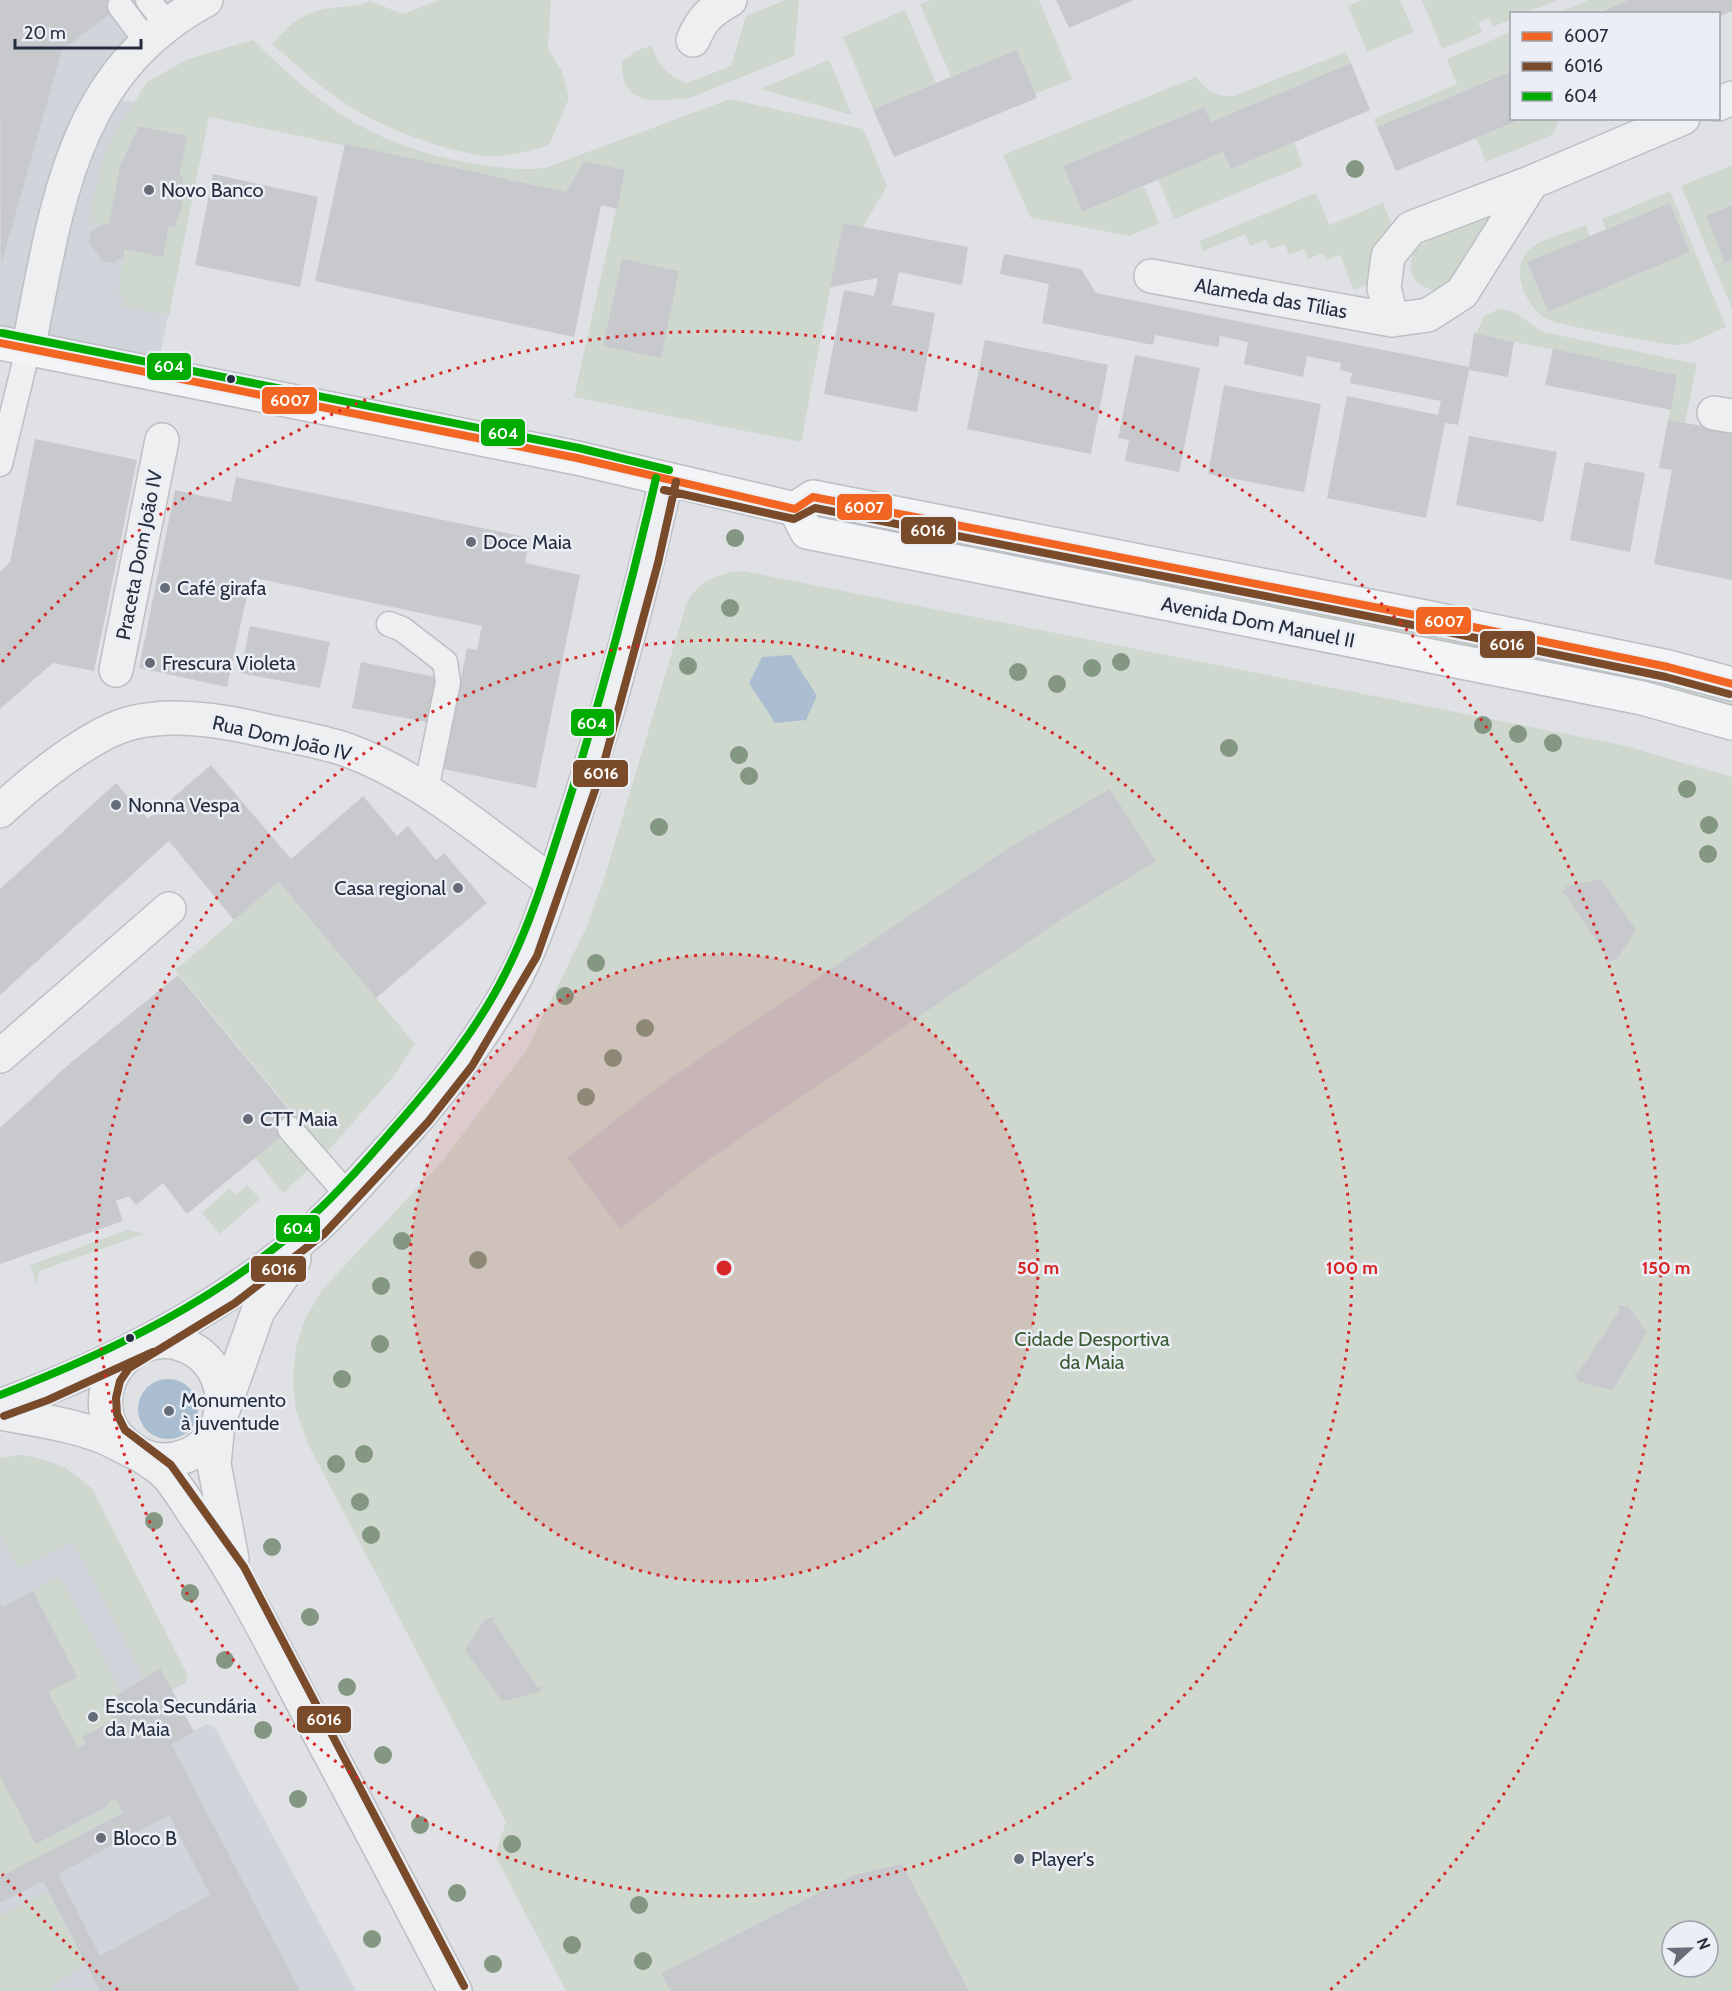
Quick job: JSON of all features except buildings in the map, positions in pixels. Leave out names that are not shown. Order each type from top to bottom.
[{"type":"main road","points":[[14,346],[577,458],[795,509]]},
{"type":"main road","name":"Avenida Dom Manuel II","points":[[1732,684],[1668,667],[1432,618],[813,497],[795,509],[807,532],[1642,698],[1732,723]]},
{"type":"street","points":[[14,346],[63,188],[85,126],[107,88],[154,22],[206,0]]},
{"type":"street","points":[[693,40],[701,21],[710,10],[730,0]]},
{"type":"street","points":[[1392,320],[1383,288],[1388,256],[1410,228],[1532,182],[1678,120]]},
{"type":"street","name":"Alameda das Tílias","points":[[1151,276],[1392,320],[1428,315],[1462,293],[1532,182]]},
{"type":"street","name":"Praceta Dom João IV","points":[[116,670],[162,440]]},
{"type":"street","points":[[0,1406],[44,1390],[137,1348],[195,1318],[260,1273],[317,1226],[420,1114],[463,1061],[527,952],[553,883],[592,767],[648,560],[666,480]]},
{"type":"street","name":"Rua Dom João IV","points":[[0,811],[56,766],[108,731],[133,723],[163,720],[238,724],[346,749],[389,769],[426,790],[553,883]]},
{"type":"street","points":[[0,1056],[169,909]]},
{"type":"street","points":[[0,1413],[75,1428],[100,1436],[146,1458],[164,1460],[181,1458],[196,1451],[209,1439],[218,1424],[258,1311],[317,1226]]},
{"type":"street","points":[[235,1572],[214,1464],[218,1424],[223,1408],[222,1391],[216,1373],[205,1359],[190,1348],[173,1342],[154,1342],[137,1348],[121,1360],[110,1377],[105,1397],[107,1417],[116,1436],[131,1450],[163,1472],[235,1572],[455,1991]]},
{"type":"lane","points":[[120,6],[154,22]]},
{"type":"lane","points":[[0,464],[14,346]]},
{"type":"lane","points":[[389,624],[402,629],[445,662],[448,682],[426,790]]},
{"type":"lane","points":[[290,1129],[347,1194]]},
{"type":"shaded area","points":[[0,0],[199,0],[91,104],[24,346],[0,340]]},
{"type":"shaded area","points":[[106,97],[208,117],[157,370],[36,346],[69,189]]},
{"type":"shaded area","name":"Escola Secundária da Maia","points":[[20,1455],[66,1468],[92,1489],[188,1676],[186,1682],[172,1690],[193,1731],[207,1724],[215,1728],[356,1991],[0,1991],[0,1458]]},
{"type":"green space","points":[[440,0],[551,0],[548,49],[562,71],[569,98],[549,145],[510,155],[486,156],[433,144],[378,122],[347,105],[272,44],[298,20],[322,9],[370,1],[403,14]]},
{"type":"green space","points":[[786,0],[799,0],[794,56],[692,97],[654,100],[634,94],[627,87],[623,77],[622,62],[637,50],[652,46],[657,59],[665,69],[687,83],[731,66],[746,16]]},
{"type":"green space","points":[[930,0],[1039,0],[1072,79],[1035,94],[1017,50],[951,77],[920,4]]},
{"type":"green space","points":[[1362,0],[1400,0],[1414,32],[1367,52],[1348,6]]},
{"type":"green space","points":[[1422,0],[1557,0],[1527,12],[1510,12],[1510,19],[1493,27],[1489,18],[1478,23],[1482,32],[1442,49]]},
{"type":"green space","points":[[1588,0],[1628,0],[1598,12],[1561,12]]},
{"type":"green space","points":[[905,10],[936,83],[873,109],[843,37]]},
{"type":"green space","points":[[1510,32],[1510,71],[1377,127],[1374,119],[1457,84],[1447,59]]},
{"type":"green space","points":[[253,40],[299,83],[344,116],[368,130],[422,152],[488,166],[522,169],[545,168],[730,99],[863,129],[887,186],[863,227],[843,223],[801,442],[574,397],[625,170],[584,161],[566,192],[209,117],[169,316],[124,306],[119,290],[124,249],[162,257],[169,226],[175,227],[182,204],[183,178],[179,177],[187,136],[139,126],[120,166],[109,225],[88,222],[105,155],[116,131],[147,82],[188,59]]},
{"type":"green space","points":[[1346,52],[1351,63],[1211,122],[1204,107],[1063,166],[1082,212],[1144,186],[1159,224],[1129,236],[1030,217],[1003,155],[1196,77],[1212,92],[1234,96]]},
{"type":"green space","points":[[829,60],[852,115],[760,89]]},
{"type":"green space","points":[[1520,120],[1560,120],[1552,135],[1486,162],[1476,138]]},
{"type":"green space","points":[[1294,142],[1303,166],[1174,219],[1158,179],[1223,152],[1231,169]]},
{"type":"green space","points":[[1732,165],[1732,205],[1706,216],[1725,262],[1732,260],[1732,309],[1681,186]]},
{"type":"green space","points":[[1670,191],[1726,327],[1679,345],[1557,323],[1541,315],[1534,308],[1520,279],[1520,269],[1528,251],[1540,242],[1586,225],[1590,236],[1527,263],[1548,312],[1690,252],[1670,203],[1606,229],[1602,219]]},
{"type":"green space","points":[[1316,193],[1329,225],[1383,203],[1392,225],[1380,242],[1378,280],[1354,290],[1340,255],[1326,260],[1323,253],[1308,259],[1304,249],[1289,255],[1285,244],[1270,249],[1266,240],[1250,246],[1245,234],[1203,251],[1199,241]]},
{"type":"green space","points":[[1495,213],[1459,276],[1438,291],[1426,288],[1416,281],[1411,271],[1411,263],[1412,256],[1418,248],[1443,234]]},
{"type":"green space","points":[[1499,309],[1514,312],[1543,332],[1697,364],[1685,423],[1668,420],[1677,375],[1476,334],[1484,316]]},
{"type":"green space","points":[[803,508],[1627,671],[1732,697],[1732,706],[801,516]]},
{"type":"green space","name":"Cidade Desportiva da Maia","points":[[742,571],[1622,745],[1732,777],[1732,1991],[566,1991],[495,1855],[506,1822],[309,1446],[296,1411],[293,1379],[296,1347],[305,1319],[322,1290],[444,1159],[526,1051],[587,926],[603,882],[687,602],[704,583],[718,576]]},
{"type":"green space","points":[[279,882],[415,1044],[394,1076],[326,1153],[175,970]]},
{"type":"green space","points":[[282,1136],[309,1169],[283,1193],[255,1158]]},
{"type":"green space","points":[[247,1185],[260,1199],[220,1234],[202,1213],[229,1189],[236,1195]]},
{"type":"green space","points":[[128,1230],[144,1234],[39,1271],[37,1285],[30,1265]]},
{"type":"green space","points":[[20,1455],[40,1459],[68,1470],[92,1489],[187,1674],[186,1682],[171,1690],[160,1668],[144,1678],[73,1541],[19,1568],[0,1534],[0,1458]]},
{"type":"green space","points":[[60,1576],[121,1693],[104,1704],[113,1721],[82,1737],[86,1744],[78,1748],[48,1692],[77,1676],[33,1591]]},
{"type":"green space","points":[[0,1776],[36,1844],[108,1807],[106,1804],[116,1799],[123,1813],[0,1877]]},
{"type":"green space","points":[[48,1891],[85,1962],[48,1991],[0,1991],[0,1916]]},
{"type":"water","points":[[791,655],[817,696],[806,720],[775,723],[749,683],[762,657]]},
{"type":"water","points":[[168,1379],[189,1388],[198,1409],[189,1430],[168,1439],[147,1430],[138,1409],[147,1388]]},
{"type":"transit line","name":"604","points":[[2,333],[579,448],[669,470]]},
{"type":"transit line","name":"6007","points":[[0,343],[577,458],[795,509],[813,497],[1420,616],[1668,667],[1732,684]]},
{"type":"transit line","name":"604","points":[[0,1395],[83,1361],[163,1321],[240,1274],[276,1247],[310,1218],[354,1173],[412,1108],[471,1032],[507,970],[539,893],[602,688],[656,478]]},
{"type":"transit line","name":"6016","points":[[464,1986],[244,1567],[171,1465],[125,1430],[117,1414],[116,1398],[120,1381],[129,1368],[235,1303],[324,1234],[428,1122],[472,1066],[537,956],[602,770],[658,563],[676,482]]},
{"type":"transit line","name":"6016","points":[[664,490],[794,519],[815,508],[1418,626],[1666,677],[1729,694]]},
{"type":"transit line","name":"6016","points":[[4,1416],[48,1400],[153,1352]]},
{"type":"place","name":"Novo Banco","points":[[149,190]]},
{"type":"place","name":"Doce Maia","points":[[471,542]]},
{"type":"place","name":"Café girafa","points":[[165,588]]},
{"type":"place","name":"Frescura Violeta","points":[[150,663]]},
{"type":"place","name":"Nonna Vespa","points":[[116,805]]},
{"type":"place","name":"Casa regional","points":[[458,888]]},
{"type":"place","name":"CTT Maia","points":[[248,1119]]},
{"type":"place","name":"Monumento à juventude","points":[[169,1411]]},
{"type":"place","name":"Escola Secundária da Maia","points":[[93,1717]]},
{"type":"place","name":"Bloco B","points":[[101,1838]]},
{"type":"place","name":"Player's","points":[[1019,1859]]}]
